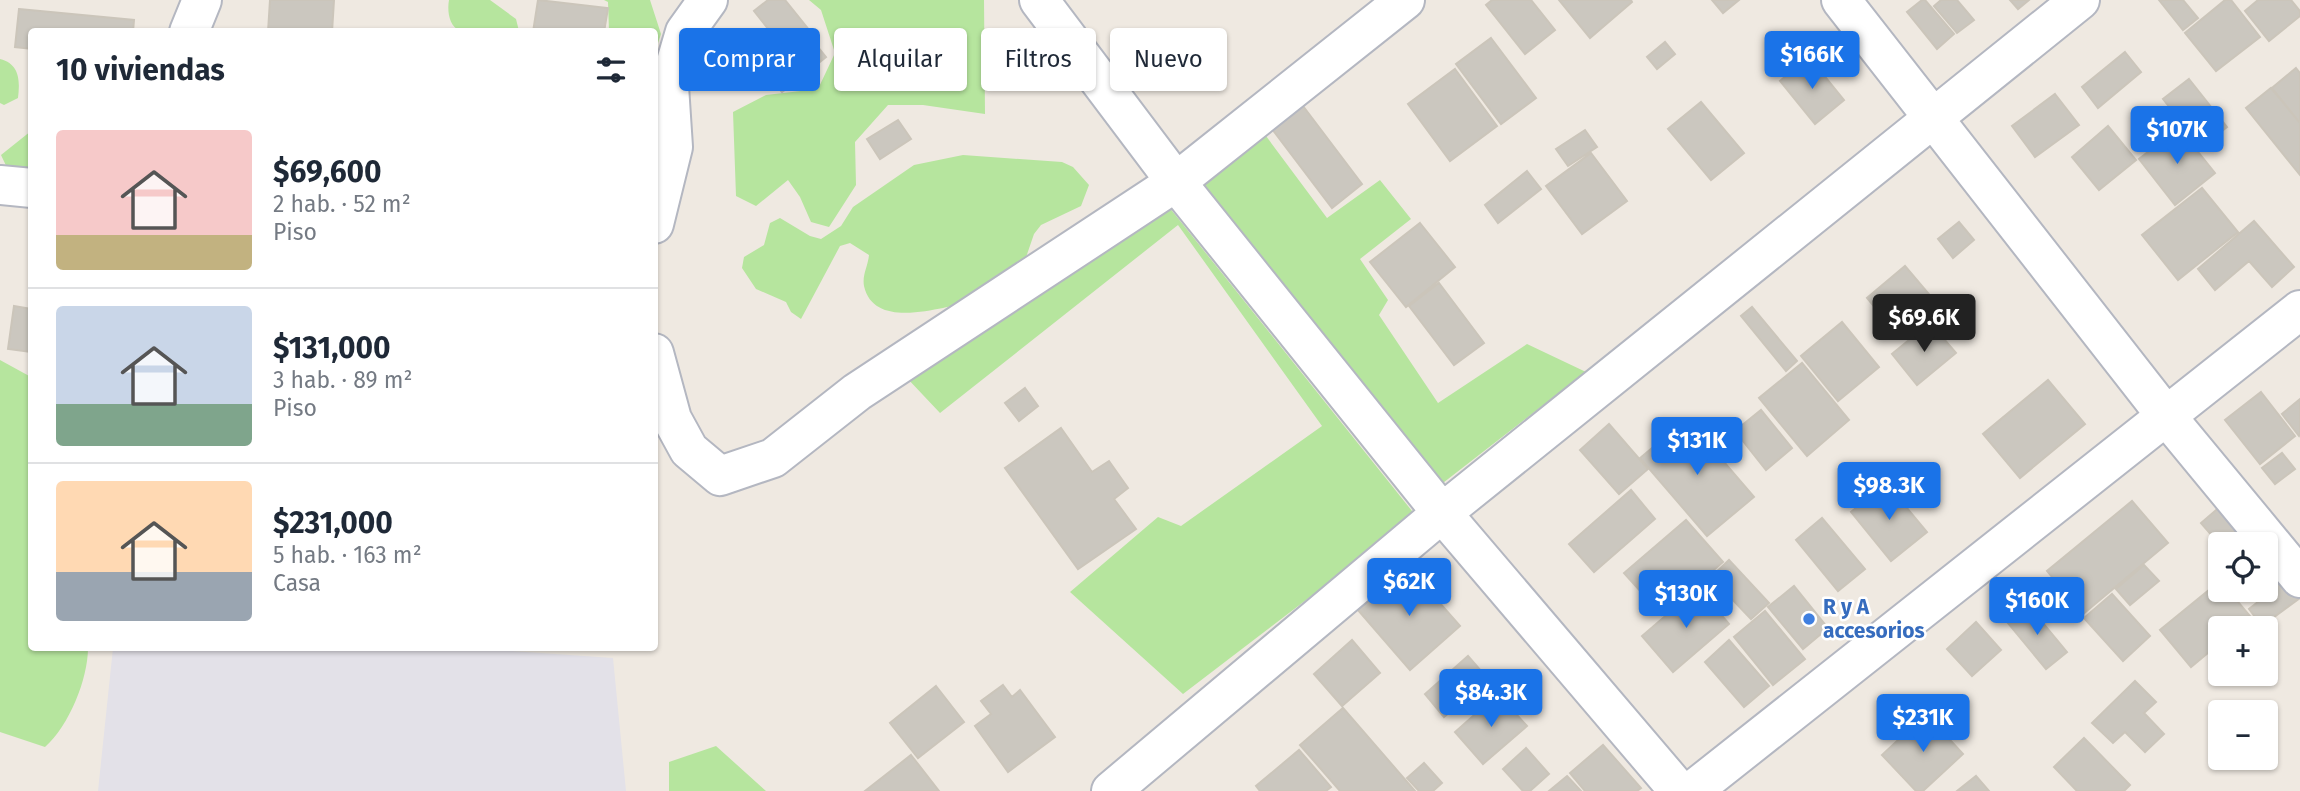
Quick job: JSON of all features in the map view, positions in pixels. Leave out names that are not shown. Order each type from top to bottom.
[{"type":"street","points":[[191,28],[202,0]]},
{"type":"street","points":[[658,208],[673,147],[669,86],[685,32],[708,0]]},
{"type":"street","points":[[1038,0],[1176,182],[1442,513],[1679,791]]},
{"type":"street","points":[[658,368],[672,419],[689,450],[720,477],[773,458],[856,392],[1176,182],[1405,0]]},
{"type":"street","points":[[1841,0],[2166,417],[2300,578]]},
{"type":"street","points":[[1111,791],[1442,513],[2080,0]]},
{"type":"street","points":[[0,185],[28,188]]},
{"type":"street","points":[[1692,791],[2300,310]]},
{"type":"shaded area","points":[[113,651],[513,651],[613,658],[626,791],[98,791]]},
{"type":"green space","points":[[449,0],[490,0],[516,19],[518,28],[455,28],[448,9]]},
{"type":"green space","points":[[604,0],[650,0],[661,34],[658,43],[658,28],[609,28],[608,2]]},
{"type":"green space","points":[[809,0],[984,0],[981,91],[985,91],[985,114],[923,105],[888,105],[855,142],[856,185],[829,227],[811,222],[800,197],[788,180],[756,206],[736,196],[733,112],[766,95],[820,91],[820,85],[834,55],[834,91],[967,91],[967,28],[834,28],[834,50],[821,10]]},
{"type":"green space","points":[[0,59],[7,61],[15,69],[19,85],[18,98],[4,105],[0,103]]},
{"type":"green space","points":[[1260,128],[1327,218],[1380,180],[1411,219],[1360,259],[1388,300],[1379,315],[1438,403],[1527,344],[1586,372],[1430,493],[1181,189]]},
{"type":"green space","points":[[28,133],[28,174],[10,174],[1,155]]},
{"type":"green space","points":[[963,155],[1062,162],[1073,167],[1089,185],[1081,206],[1041,225],[1034,234],[1023,266],[967,303],[909,313],[886,310],[876,305],[864,286],[869,255],[850,243],[840,246],[801,319],[791,312],[786,302],[756,289],[742,268],[744,257],[764,245],[770,223],[780,218],[810,236],[821,239],[841,226],[853,207],[914,165]]},
{"type":"green space","points":[[1161,197],[1416,516],[1183,694],[1070,592],[1158,517],[1181,526],[1322,426],[1178,225],[940,413],[906,377]]},
{"type":"green space","points":[[0,360],[28,375],[28,651],[88,651],[85,674],[76,701],[62,727],[45,747],[0,732]]},
{"type":"green space","points":[[716,746],[766,791],[669,791],[669,762]]},
{"type":"building","points":[[270,0],[334,0],[332,28],[268,28]]},
{"type":"building","points":[[538,0],[608,8],[605,28],[534,28]]},
{"type":"building","points":[[768,0],[785,0],[808,28],[768,28],[754,11]]},
{"type":"building","points":[[1492,0],[1531,0],[1555,30],[1525,54],[1486,5]]},
{"type":"building","points":[[1559,0],[1631,0],[1632,2],[1590,38]]},
{"type":"building","points":[[1712,0],[1739,0],[1723,13]]},
{"type":"building","points":[[1925,0],[1954,34],[1937,49],[1907,12]]},
{"type":"building","points":[[1941,0],[1957,0],[1974,20],[1957,33],[1934,6]]},
{"type":"building","points":[[2010,0],[2029,0],[2018,9]]},
{"type":"building","points":[[2159,0],[2183,0],[2198,18],[2183,30]]},
{"type":"building","points":[[2225,0],[2231,0],[2260,37],[2216,71],[2185,33]]},
{"type":"building","points":[[2258,0],[2291,0],[2300,11],[2300,16],[2269,41],[2245,11]]},
{"type":"building","points":[[19,9],[134,20],[133,28],[28,28],[28,49],[15,47]]},
{"type":"building","points":[[1491,38],[1536,98],[1501,124],[1456,64]]},
{"type":"building","points":[[1665,42],[1675,54],[1657,69],[1647,57]]},
{"type":"building","points":[[820,50],[826,57],[820,62]]},
{"type":"building","points":[[2125,52],[2141,72],[2098,108],[2082,87]]},
{"type":"building","points":[[1809,57],[1844,100],[1815,124],[1780,81]]},
{"type":"building","points":[[2296,68],[2300,73],[2300,123],[2272,88]]},
{"type":"building","points":[[1455,69],[1497,126],[1450,161],[1408,104]]},
{"type":"building","points":[[2189,79],[2227,127],[2201,147],[2163,99]]},
{"type":"building","points":[[2271,88],[2300,123],[2300,175],[2246,108]]},
{"type":"building","points":[[2055,94],[2079,125],[2035,157],[2012,126]]},
{"type":"building","points":[[1701,102],[1744,153],[1711,180],[1668,129]]},
{"type":"building","points":[[1303,106],[1362,184],[1332,208],[1272,129]]},
{"type":"building","points":[[898,120],[911,139],[880,159],[867,139]]},
{"type":"building","points":[[2108,126],[2136,160],[2099,190],[2072,157]]},
{"type":"building","points":[[2179,128],[2215,173],[2175,205],[2139,159]]},
{"type":"building","points":[[1585,130],[1597,147],[1568,166],[1556,149]]},
{"type":"building","points":[[1591,153],[1627,201],[1582,234],[1546,186]]},
{"type":"building","points":[[1527,171],[1541,189],[1498,223],[1485,205]]},
{"type":"building","points":[[2202,188],[2238,232],[2178,280],[2142,235]]},
{"type":"building","points":[[2254,221],[2294,267],[2272,287],[2249,261],[2215,290],[2198,269]]},
{"type":"building","points":[[1959,222],[1974,240],[1953,258],[1938,239]]},
{"type":"building","points":[[1420,223],[1455,267],[1406,307],[1370,262]]},
{"type":"building","points":[[1905,266],[1934,300],[1895,332],[1867,298]]},
{"type":"building","points":[[1439,283],[1484,343],[1454,365],[1409,306]]},
{"type":"building","points":[[14,306],[28,308],[28,352],[8,349]]},
{"type":"building","points":[[1752,307],[1797,361],[1786,371],[1741,316]]},
{"type":"building","points":[[1842,322],[1879,367],[1838,401],[1801,356]]},
{"type":"building","points":[[1930,323],[1956,353],[1917,385],[1892,354]]},
{"type":"building","points":[[1802,363],[1849,420],[1807,456],[1759,398]]},
{"type":"building","points":[[2048,380],[2085,424],[2020,478],[1983,434]]},
{"type":"building","points":[[1025,388],[1038,406],[1019,421],[1005,403]]},
{"type":"building","points":[[2261,392],[2295,436],[2260,464],[2225,420]]},
{"type":"building","points":[[2300,399],[2300,434],[2299,436],[2282,414]]},
{"type":"building","points":[[1761,410],[1792,448],[1766,470],[1735,431]]},
{"type":"building","points":[[1687,419],[1754,497],[1707,536],[1640,458]]},
{"type":"building","points":[[1609,424],[1648,469],[1619,494],[1580,450]]},
{"type":"building","points":[[1061,428],[1092,472],[1109,461],[1128,488],[1114,499],[1136,529],[1078,569],[1005,468]]},
{"type":"building","points":[[2282,453],[2295,469],[2275,484],[2262,468]]},
{"type":"building","points":[[1886,483],[1927,532],[1891,561],[1851,512]]},
{"type":"building","points":[[1631,490],[1655,519],[1594,572],[1569,544]]},
{"type":"building","points":[[2132,501],[2168,543],[2083,614],[2047,571]]},
{"type":"building","points":[[2222,505],[2245,532],[2209,532],[2201,523]]},
{"type":"building","points":[[1822,518],[1865,569],[1838,591],[1796,540]]},
{"type":"building","points":[[1686,520],[1723,562],[1662,615],[1624,573]]},
{"type":"building","points":[[1729,560],[1769,603],[1751,619],[1711,577]]},
{"type":"building","points":[[2144,565],[2159,581],[2130,605],[2116,589]]},
{"type":"building","points":[[1408,567],[1460,626],[1410,670],[1358,610]]},
{"type":"building","points":[[2278,572],[2300,598],[2276,616],[2254,616],[2249,609],[2258,602],[2278,602]]},
{"type":"building","points":[[1794,586],[1828,628],[1803,649],[1768,607]]},
{"type":"building","points":[[1698,588],[1729,624],[1673,672],[1642,636]]},
{"type":"building","points":[[2208,591],[2208,602],[2238,602],[2250,616],[2208,616],[2208,653],[2191,667],[2160,630]]},
{"type":"building","points":[[2112,594],[2150,636],[2123,661],[2084,618]]},
{"type":"building","points":[[2028,605],[2067,652],[2046,669],[2007,622]]},
{"type":"building","points":[[1765,611],[1805,659],[1773,685],[1734,637]]},
{"type":"building","points":[[1976,622],[2001,650],[1972,676],[1947,649]]},
{"type":"building","points":[[1352,640],[1380,673],[1342,706],[1314,674]]},
{"type":"building","points":[[1729,640],[1769,686],[1744,707],[1705,662]]},
{"type":"building","points":[[1468,656],[1488,679],[1444,717],[1425,694]]},
{"type":"building","points":[[2135,681],[2156,702],[2144,713],[2164,734],[2145,752],[2125,732],[2113,743],[2092,723]]},
{"type":"building","points":[[1003,685],[1012,697],[1020,690],[1055,737],[1008,772],[975,726],[991,714],[981,701]]},
{"type":"building","points":[[936,686],[964,722],[918,758],[890,723]]},
{"type":"building","points":[[1498,694],[1527,726],[1483,764],[1455,732]]},
{"type":"building","points":[[1343,708],[1415,791],[1340,791],[1300,745]]},
{"type":"building","points":[[1926,714],[1963,754],[1923,791],[1916,791],[1882,755]]},
{"type":"building","points":[[2084,738],[2130,785],[2124,791],[2077,791],[2054,767]]},
{"type":"building","points":[[1603,745],[1641,788],[1637,791],[1585,791],[1570,773]]},
{"type":"building","points":[[1526,748],[1549,774],[1530,791],[1523,791],[1503,769]]},
{"type":"building","points":[[1299,750],[1331,787],[1326,791],[1260,791],[1256,786]]},
{"type":"building","points":[[911,755],[939,791],[865,791]]},
{"type":"building","points":[[1424,763],[1442,783],[1433,791],[1419,791],[1407,778]]},
{"type":"building","points":[[1567,776],[1581,791],[1549,791]]},
{"type":"building","points":[[1976,776],[1989,791],[1957,791]]},
{"type":"place","name":"R y A accesorios","points":[[1809,619]]}]
